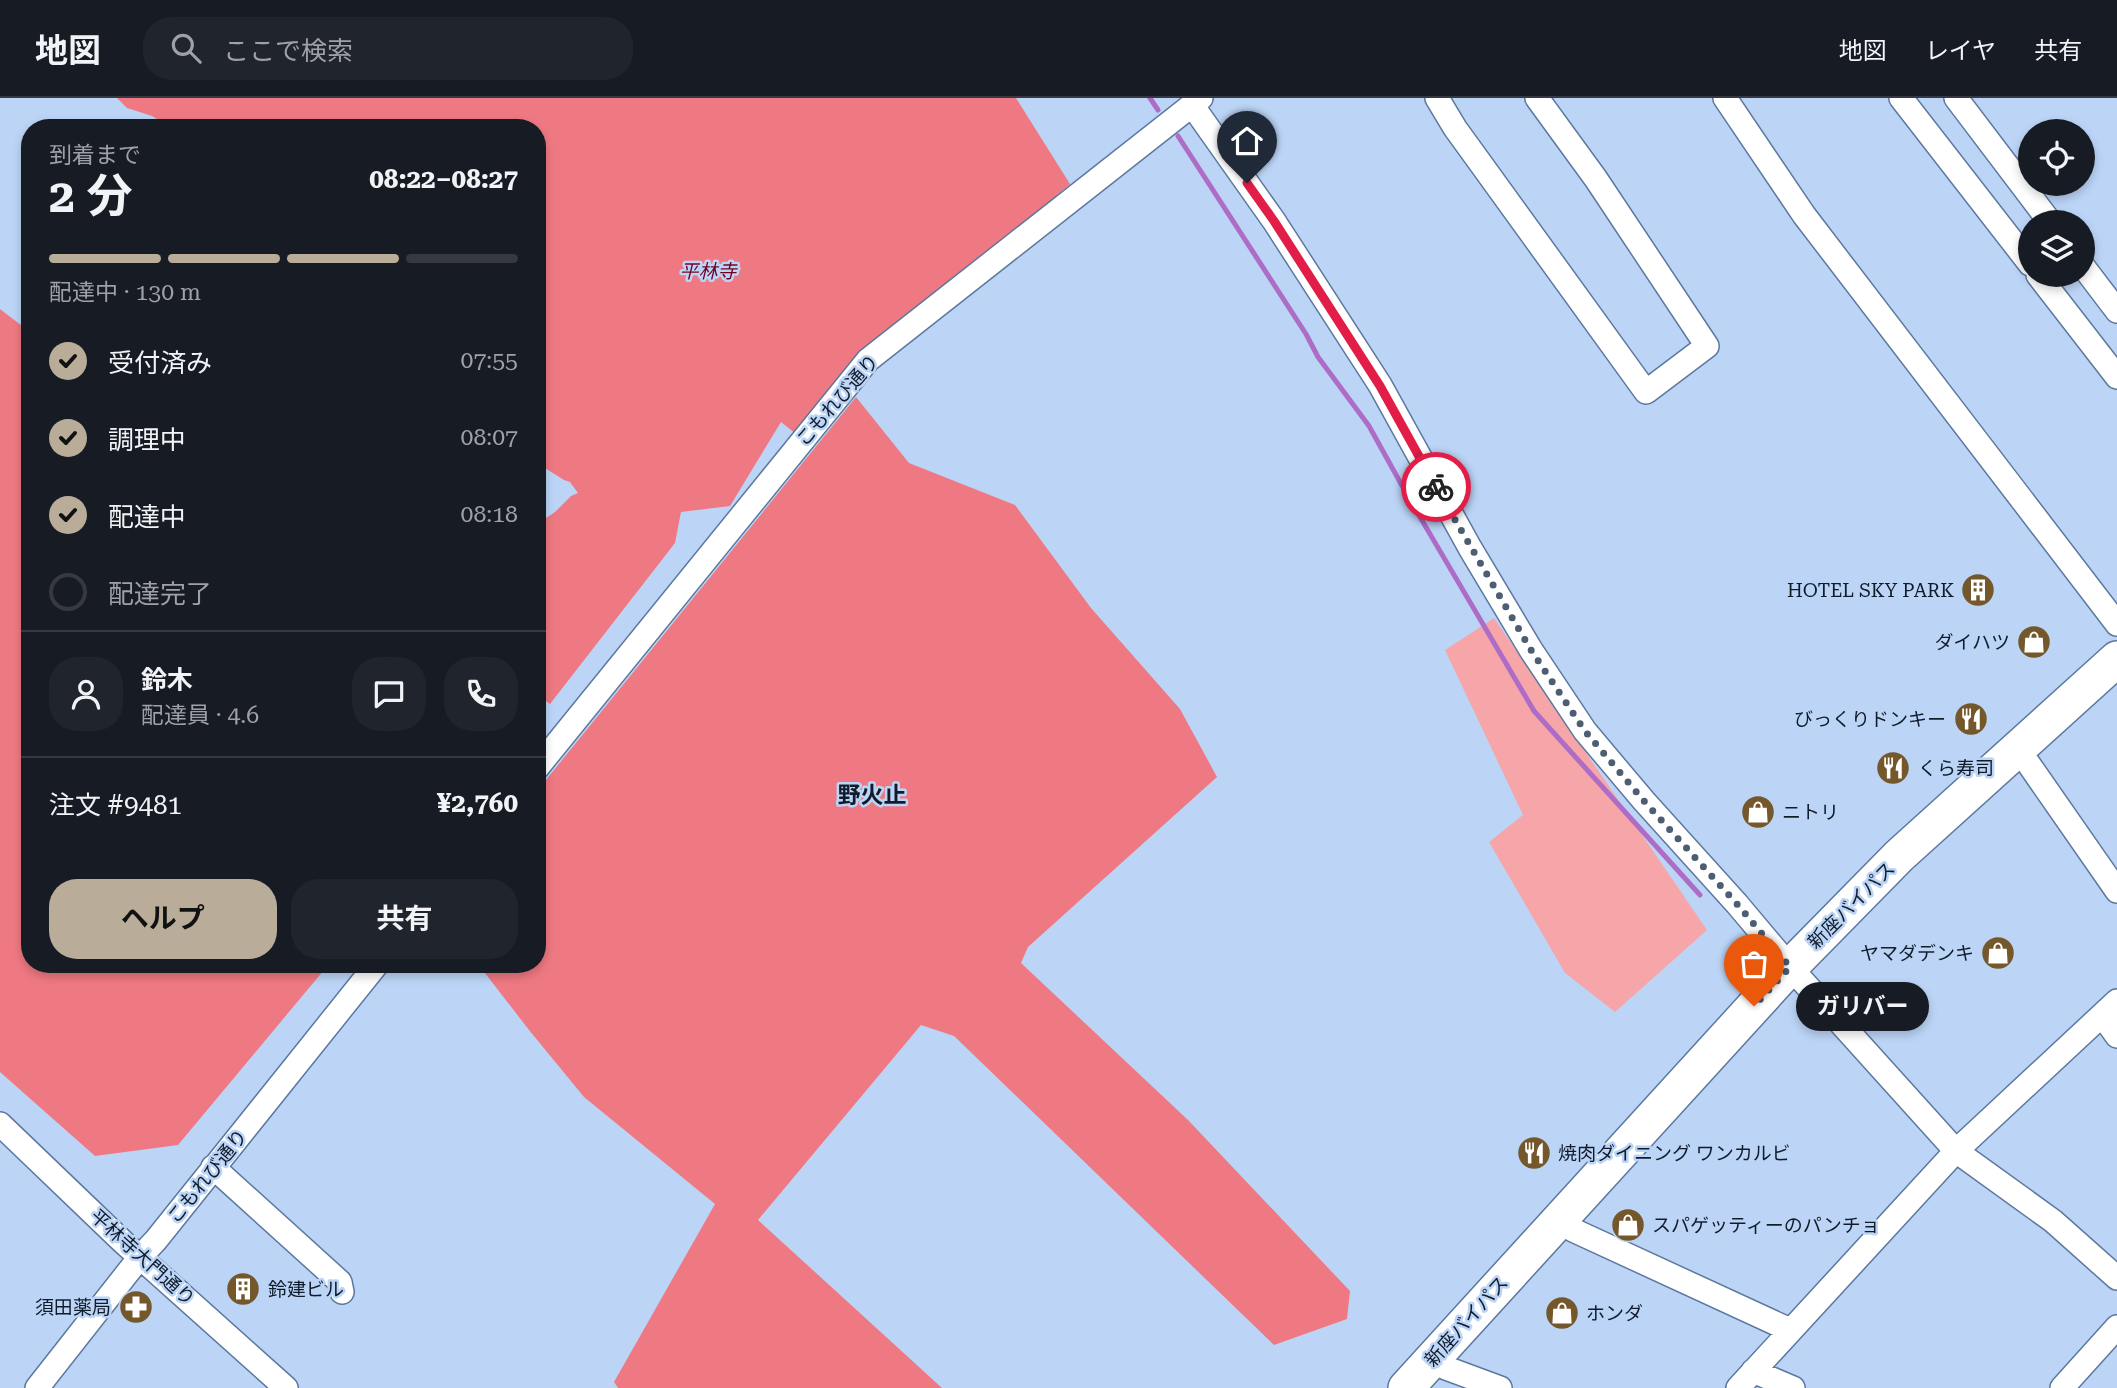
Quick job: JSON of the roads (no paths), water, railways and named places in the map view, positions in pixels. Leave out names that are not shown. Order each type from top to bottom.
[{"type":"highway","name":"新座バイパス","points":[[1437,1378],[1573,1230],[1899,856],[2117,659]]},
{"type":"highway","name":"新座バイパス","points":[[1406,1388],[1796,974],[2117,684]]},
{"type":"street","points":[[1437,98],[1455,128],[1646,392],[1707,346],[1596,179],[1538,98]]},
{"type":"street","points":[[1725,98],[1804,215],[2117,624]]},
{"type":"street","points":[[1901,98],[2018,249]]},
{"type":"street","points":[[1956,98],[2041,210]]},
{"type":"street","points":[[1196,102],[1380,386],[1470,548],[1531,650],[1585,731],[1796,974],[1956,1151],[2053,1221],[2117,1278]]},
{"type":"street","name":"こもれび通り","points":[[546,757],[868,360],[1196,102]]},
{"type":"street","points":[[2095,282],[2117,311]]},
{"type":"street","points":[[2047,287],[2117,377]]},
{"type":"street","points":[[2028,763],[2117,891]]},
{"type":"street","name":"こもれび通り","points":[[37,1388],[370,973]]},
{"type":"street","points":[[1745,1379],[1956,1151],[2109,1008],[2117,1036]]},
{"type":"street","name":"平林寺大門通り","points":[[0,1124],[140,1257],[286,1388]]},
{"type":"street","points":[[213,1167],[340,1282],[342,1292]]},
{"type":"street","points":[[1573,1230],[1790,1330]]},
{"type":"street","points":[[2062,1388],[2117,1327]]},
{"type":"street","points":[[1437,1378],[1500,1388]]},
{"type":"street","points":[[1745,1379],[1793,1388]]},
{"type":"waterway","points":[[1150,98],[1158,110]]},
{"type":"waterway","points":[[1178,136],[1306,334],[1318,357],[1369,426],[1534,711],[1700,895]]},
{"type":"place","name":"HOTEL SKY PARK","points":[[1978,590]]},
{"type":"place","name":"ダイハツ","points":[[2034,642]]},
{"type":"place","name":"びっくりドンキー","points":[[1971,719]]},
{"type":"place","name":"くら寿司","points":[[1893,768]]},
{"type":"place","name":"ニトリ","points":[[1758,812]]},
{"type":"place","name":"ヤマダデンキ","points":[[1998,953]]},
{"type":"place","name":"ガリバー","points":[[1754,1006]]},
{"type":"place","name":"焼肉ダイニング ワンカルビ","points":[[1534,1153]]},
{"type":"place","name":"スパゲッティーのパンチョ","points":[[1628,1225]]},
{"type":"place","name":"鈴建ビル","points":[[243,1289]]},
{"type":"place","name":"須田薬局","points":[[136,1307]]},
{"type":"place","name":"ホンダ","points":[[1562,1313]]},
{"type":"district","name":"野火止","points":[[872,795]]},
{"type":"park label","name":"平林寺","points":[[708,271]]}]
